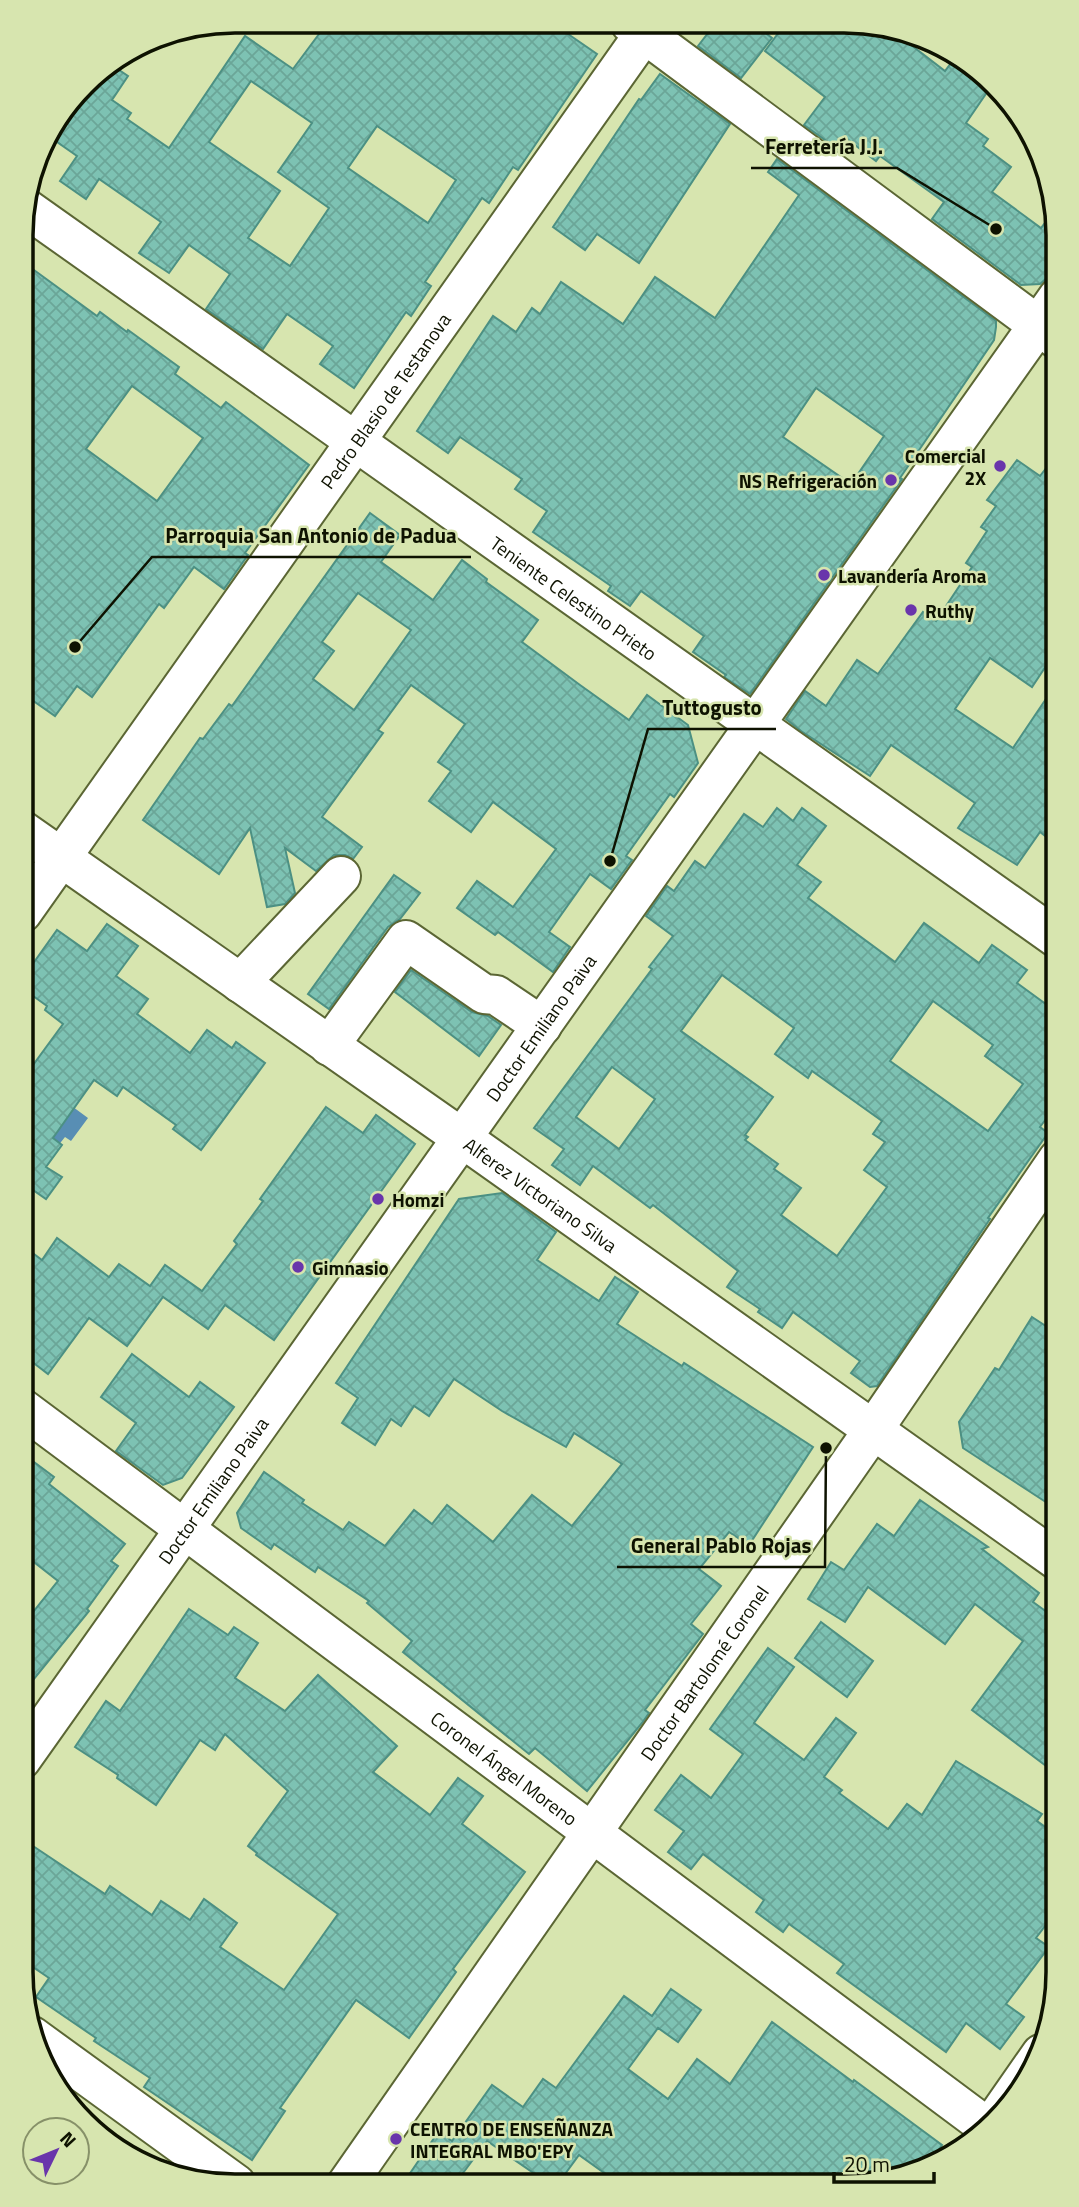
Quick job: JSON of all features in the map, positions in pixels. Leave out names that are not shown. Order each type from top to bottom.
[{"type":"street","name":"Pedro Blasio de Testanova","points":[[34,897],[355,441],[637,33]]},
{"type":"street","points":[[650,33],[1046,317]]},
{"type":"street","name":"Teniente Celestino Prieto","points":[[35,214],[754,727],[1046,930]]},
{"type":"street","name":"Doctor Emiliano Paiva","points":[[33,1743],[754,727],[1046,328]]},
{"type":"street","name":"Alferez Victoriano Silva","points":[[34,838],[463,1138],[1045,1552]]},
{"type":"street","points":[[240,983],[341,876]]},
{"type":"street","points":[[329,1046],[406,940],[484,994],[496,995],[542,1026]]},
{"type":"street","name":"Doctor Bartolomé Coronel","points":[[354,2174],[873,1430],[1045,1177]]},
{"type":"street","name":"Coronel Ángel Moreno","points":[[33,1416],[979,2121]]},
{"type":"street","points":[[49,2048],[221,2173]]},
{"type":"water","points":[[54,1093],[88,1118],[71,1141],[65,1137],[57,1147],[42,1136]]},
{"type":"building","points":[[567,33],[597,54],[518,170],[513,167],[489,203],[482,198],[425,282],[431,286],[411,316],[406,312],[354,388],[320,364],[333,346],[287,314],[263,349],[206,309],[230,274],[189,245],[169,273],[139,253],[161,222],[99,179],[86,199],[60,181],[77,156],[56,142],[60,134],[75,112],[119,70],[128,76],[112,100],[131,113],[127,119],[169,148],[245,36],[293,69],[319,34]],"holes":[[[251,81],[312,123],[278,172],[329,208],[290,266],[248,238],[280,191],[209,142]],[[377,126],[456,180],[428,223],[348,168]]]},
{"type":"building","points":[[708,33],[766,33],[772,38],[741,78],[698,46]]},
{"type":"building","points":[[778,33],[843,33],[883,37],[912,45],[945,71],[950,64],[977,84],[986,93],[966,123],[988,139],[983,146],[1011,167],[992,192],[1041,228],[1045,223],[1046,279],[1040,284],[1021,285],[932,219],[944,202],[880,156],[876,161],[847,139],[839,150],[804,125],[825,97],[765,51]]},
{"type":"building","points":[[660,74],[730,124],[639,263],[597,234],[585,250],[553,227],[639,99],[641,100]]},
{"type":"building","points":[[777,159],[996,321],[996,327],[994,340],[900,478],[902,479],[750,694],[693,652],[704,636],[641,591],[630,606],[608,591],[611,586],[533,532],[547,511],[515,489],[522,479],[460,437],[448,453],[417,431],[493,316],[516,332],[532,308],[540,314],[561,282],[623,324],[655,277],[715,318],[799,195],[768,172]],"holes":[[[816,388],[884,436],[851,484],[783,437]]]},
{"type":"building","points":[[34,270],[97,316],[100,312],[127,332],[128,330],[179,367],[175,374],[221,408],[226,402],[309,465],[245,553],[248,555],[224,589],[194,567],[164,608],[159,604],[92,697],[77,686],[55,716],[34,701]],"holes":[[[132,386],[203,438],[157,501],[86,449]]]},
{"type":"building","points":[[1017,460],[1040,476],[1046,469],[1046,666],[1032,687],[990,658],[955,709],[1013,748],[1046,699],[1046,836],[1040,832],[1017,865],[958,828],[975,803],[891,745],[870,776],[786,719],[805,691],[826,706],[857,660],[878,674],[923,612],[936,621],[972,567],[966,563],[987,531],[981,527],[996,506],[987,500]]},
{"type":"building","points":[[370,513],[400,535],[381,562],[433,600],[462,560],[487,579],[486,582],[538,620],[522,642],[629,720],[647,695],[688,725],[698,763],[674,797],[670,794],[626,856],[632,860],[611,889],[590,874],[549,932],[570,947],[553,972],[498,932],[495,935],[457,908],[477,881],[513,907],[556,849],[493,802],[471,832],[429,801],[451,771],[438,762],[465,724],[411,685],[378,730],[383,733],[322,817],[362,847],[353,859],[345,855],[334,855],[316,871],[285,848],[295,893],[285,904],[267,907],[250,828],[219,874],[143,820],[200,738],[203,739],[229,704],[232,706]],"holes":[[[358,593],[411,630],[354,710],[313,679],[334,651],[322,642]]]},
{"type":"building","points":[[777,808],[793,821],[802,808],[826,826],[797,865],[821,882],[808,898],[895,962],[924,923],[979,963],[992,945],[1027,970],[1017,983],[1046,1004],[1045,1120],[1040,1127],[1045,1131],[1045,1137],[877,1386],[870,1387],[851,1373],[860,1361],[793,1312],[782,1328],[727,1287],[738,1271],[653,1205],[650,1208],[593,1166],[580,1185],[552,1165],[564,1149],[534,1128],[652,969],[649,967],[673,936],[646,916],[667,886],[674,891],[695,861],[705,868],[744,814],[763,827]],"holes":[[[722,975],[794,1028],[775,1054],[808,1078],[812,1071],[882,1121],[873,1134],[885,1142],[864,1170],[887,1187],[837,1256],[781,1215],[801,1188],[774,1169],[778,1164],[745,1140],[748,1137],[745,1135],[773,1097],[681,1031]],[[933,1001],[993,1045],[985,1056],[1023,1084],[988,1131],[890,1061]],[[612,1067],[655,1099],[619,1149],[576,1117]]]},
{"type":"building","points":[[394,875],[420,893],[400,919],[388,927],[329,1009],[308,994]]},
{"type":"building","points":[[107,924],[138,946],[116,976],[148,999],[137,1014],[190,1053],[207,1030],[232,1048],[236,1042],[265,1063],[201,1150],[173,1129],[176,1125],[123,1087],[117,1096],[94,1080],[53,1138],[62,1145],[46,1167],[62,1177],[46,1199],[33,1190],[34,1064],[63,1024],[45,1010],[47,1006],[34,996],[34,963],[57,930],[87,951]]},
{"type":"building","points":[[411,970],[472,1012],[488,1016],[501,1025],[479,1056],[395,992]]},
{"type":"building","points":[[326,1107],[363,1133],[376,1115],[415,1144],[274,1340],[225,1305],[208,1329],[163,1297],[127,1346],[89,1318],[48,1374],[33,1363],[33,1254],[42,1260],[57,1238],[109,1277],[119,1264],[150,1286],[165,1265],[202,1291],[237,1244],[234,1241],[263,1201],[260,1199]]},
{"type":"building","points":[[502,1193],[556,1232],[537,1260],[599,1301],[615,1277],[638,1292],[617,1324],[682,1366],[684,1363],[813,1447],[749,1545],[729,1532],[699,1569],[721,1586],[691,1624],[703,1634],[645,1710],[649,1713],[642,1723],[587,1791],[535,1748],[529,1754],[403,1652],[412,1641],[367,1603],[369,1601],[318,1567],[315,1572],[274,1544],[271,1549],[241,1528],[237,1513],[264,1472],[304,1500],[302,1503],[343,1530],[349,1522],[385,1546],[414,1510],[432,1524],[447,1505],[493,1542],[532,1495],[572,1526],[622,1464],[574,1433],[566,1447],[502,1411],[454,1379],[429,1416],[414,1406],[401,1426],[391,1419],[375,1445],[342,1423],[358,1398],[336,1383],[459,1199]]},
{"type":"building","points":[[1032,1317],[1045,1326],[1045,1502],[963,1448],[959,1422],[995,1368],[999,1370]]},
{"type":"building","points":[[132,1354],[189,1397],[200,1382],[234,1407],[182,1478],[163,1485],[116,1451],[136,1423],[101,1397]]},
{"type":"building","points":[[33,1461],[54,1477],[49,1484],[125,1544],[111,1561],[118,1566],[87,1609],[89,1611],[33,1680],[33,1612],[58,1581],[33,1562]]},
{"type":"building","points":[[920,1500],[988,1547],[982,1549],[1039,1593],[1033,1602],[1045,1611],[1045,1765],[972,1710],[1023,1641],[975,1604],[945,1644],[868,1587],[845,1622],[808,1599],[831,1562],[844,1570],[877,1524],[894,1536]]},
{"type":"building","points":[[189,1609],[228,1635],[234,1627],[258,1643],[235,1678],[285,1711],[318,1675],[397,1746],[373,1772],[430,1815],[458,1778],[483,1796],[462,1824],[525,1872],[453,1969],[456,1972],[409,2038],[356,2000],[280,2108],[285,2111],[252,2160],[144,2087],[150,2078],[94,2041],[96,2038],[36,1997],[49,1978],[33,1967],[33,1846],[105,1894],[110,1886],[152,1915],[161,1901],[190,1920],[204,1899],[237,1923],[220,1947],[284,1990],[338,1914],[256,1855],[248,1846],[288,1791],[225,1734],[215,1750],[200,1740],[156,1805],[117,1778],[118,1775],[75,1747],[106,1701],[120,1711]]},
{"type":"building","points":[[821,1622],[873,1661],[847,1697],[795,1658]]},
{"type":"building","points":[[768,1648],[794,1667],[754,1723],[804,1760],[836,1718],[856,1733],[824,1777],[842,1790],[839,1793],[888,1829],[907,1804],[922,1815],[956,1761],[1042,1814],[1037,1821],[1045,1827],[1045,1926],[1036,1938],[1045,1944],[1045,1952],[1006,2004],[1024,2017],[1000,2049],[966,2023],[946,2052],[837,1973],[844,1964],[789,1924],[783,1932],[756,1912],[764,1900],[703,1854],[691,1869],[668,1852],[684,1831],[655,1810],[681,1775],[711,1798],[743,1754],[710,1729]]},
{"type":"building","points":[[671,1989],[701,2010],[678,2042],[658,2028],[628,2069],[668,2099],[697,2059],[730,2084],[772,2022],[942,2145],[933,2153],[896,2167],[843,2174],[606,2174],[579,2155],[565,2174],[535,2174],[487,2141],[462,2174],[410,2174],[439,2131],[452,2141],[492,2085],[523,2107],[543,2079],[556,2088],[624,1996],[652,2016]]},
{"type":"place","name":"Ferretería J.J.","points":[[996,229]]},
{"type":"place","name":"Comercial 2X","points":[[1000,466]]},
{"type":"place","name":"NS Refrigeración","points":[[891,480]]},
{"type":"place","name":"Lavandería Aroma","points":[[824,575]]},
{"type":"place","name":"Ruthy","points":[[911,610]]},
{"type":"place","name":"Parroquia San Antonio de Padua","points":[[75,647]]},
{"type":"place","name":"Tuttogusto","points":[[610,861]]},
{"type":"place","name":"Homzi","points":[[378,1199]]},
{"type":"place","name":"Gimnasio","points":[[298,1267]]},
{"type":"place","name":"General Pablo Rojas","points":[[826,1448]]},
{"type":"place","name":"CENTRO DE ENSEÑANZA INTEGRAL MBO'EPY","points":[[396,2139]]}]
